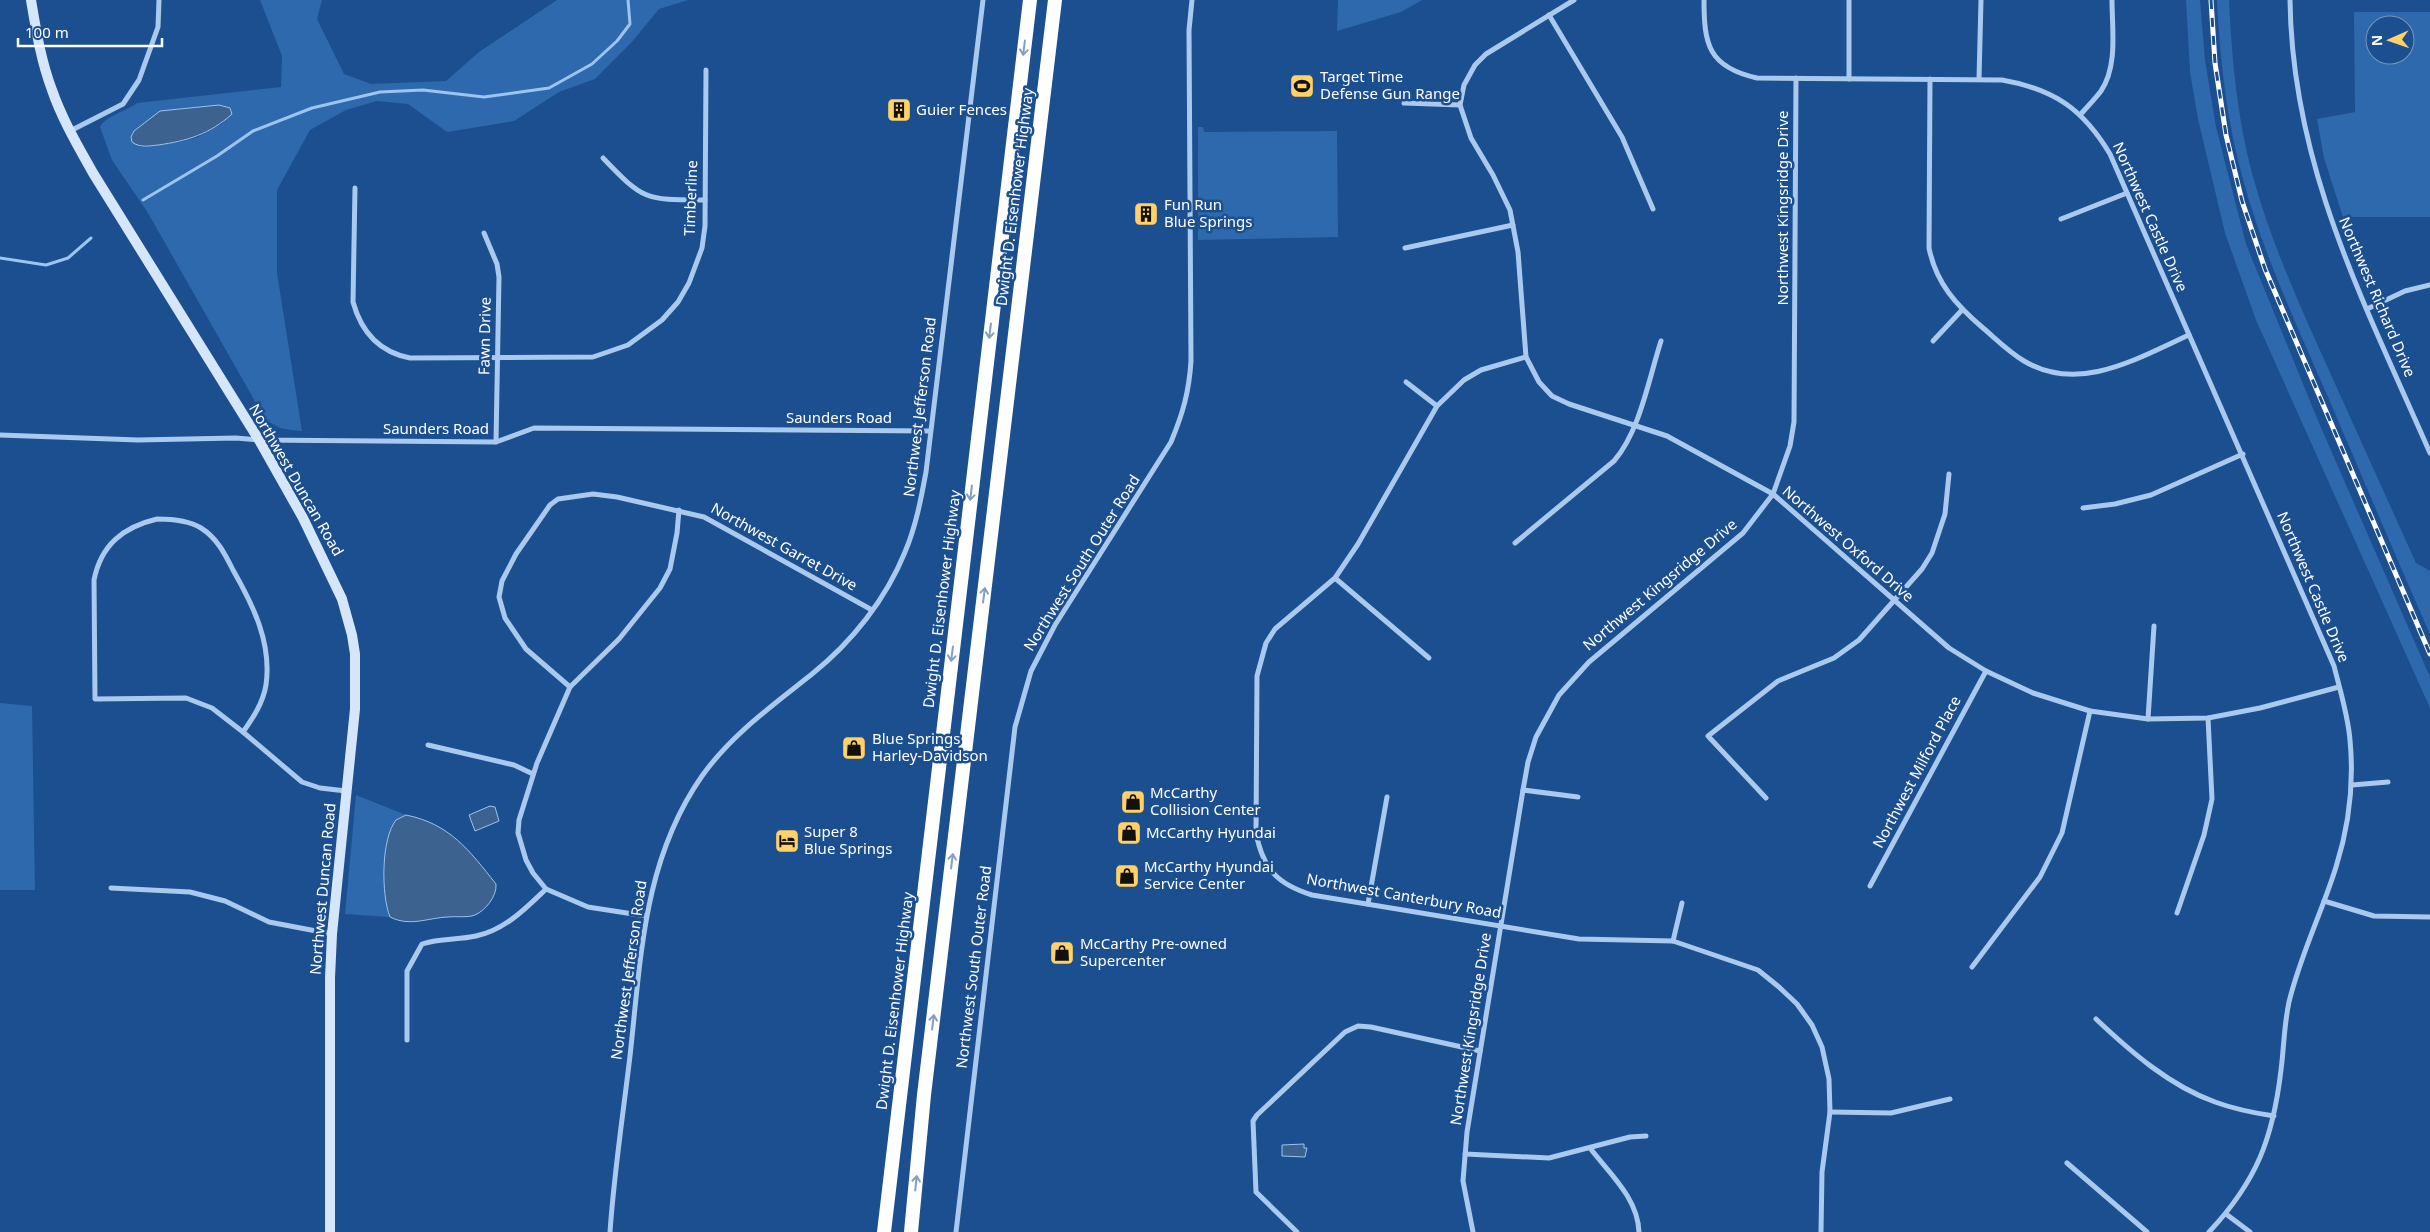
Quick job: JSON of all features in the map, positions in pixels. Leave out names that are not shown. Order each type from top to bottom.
[{"type":"highway","name":"Dwight D. Eisenhower Highway","points":[[884,1232],[1030,0]]},
{"type":"highway","name":"Dwight D. Eisenhower Highway","points":[[911,1232],[927,1075],[1055,0]]},
{"type":"street","name":"Northwest Duncan Road","points":[[32,0],[36,27],[52,90],[70,131],[93,173],[259,440],[323,556],[342,599],[352,635],[356,682],[332,934],[329,1083],[330,1232]]},
{"type":"street","points":[[70,131],[124,104],[139,80],[158,27],[159,0]]},
{"type":"street","name":"Northwest Jefferson Road","points":[[610,1232],[646,916],[662,853],[674,823],[703,775],[754,720],[836,652],[872,610],[890,582],[906,551],[918,513],[926,472],[983,0]]},
{"type":"street","name":"Northwest South Outer Road","points":[[956,1232],[1015,727],[1022,697],[1030,671],[1055,625],[1171,442],[1182,416],[1189,391],[1191,361],[1189,30],[1192,0]]},
{"type":"street","points":[[1404,102],[1460,105],[1464,85],[1474,65],[1486,54],[1574,0]]},
{"type":"street","points":[[1704,0],[1704,32],[1709,46],[1715,56],[1728,68],[1741,75],[1756,78],[1930,79],[1929,248],[1933,266],[1940,283],[1962,310],[2026,362],[2058,373],[2077,375],[2111,370],[2189,335]]},
{"type":"street","points":[[1849,0],[1849,78]]},
{"type":"street","points":[[1979,79],[1981,0]]},
{"type":"street","points":[[2081,114],[2101,90],[2109,74],[2112,53],[2112,0]]},
{"type":"street","name":"Northwest Richard Drive","points":[[2290,0],[2296,76],[2310,156],[2338,242],[2430,453]]},
{"type":"street","points":[[1549,15],[1622,137],[1652,209]]},
{"type":"street","name":"Timberline","points":[[355,188],[353,302],[358,317],[372,340],[398,356],[410,358],[593,357],[611,352],[644,334],[678,302],[689,283],[702,248],[705,200],[706,70]]},
{"type":"street","name":"Northwest Kingsridge Drive","points":[[1473,1232],[1464,1181],[1465,1154],[1500,925],[1528,762],[1536,737],[1551,708],[1570,682],[1589,662],[1743,534],[1773,494],[1790,446],[1794,422],[1796,78]]},
{"type":"street","name":"Northwest Castle Drive","points":[[1930,79],[2002,80],[2039,88],[2062,100],[2081,114],[2098,133],[2110,154],[2243,454],[2334,666],[2350,739],[2352,785],[2342,844],[2289,1004],[2274,1116],[2269,1138],[2257,1167],[2226,1214],[2209,1232]]},
{"type":"street","name":"Northwest Oxford Drive","points":[[1460,105],[1468,131],[1510,210],[1518,252],[1526,357],[1540,382],[1552,396],[1568,404],[1685,445],[1773,494],[1894,602],[1949,648],[1986,671],[2033,693],[2090,712],[2148,719],[2208,718],[2260,708],[2339,687]]},
{"type":"street","points":[[603,158],[630,187],[653,198],[705,200]]},
{"type":"street","points":[[2061,219],[2127,193]]},
{"type":"street","points":[[1405,248],[1513,225]]},
{"type":"street","name":"Fawn Drive","points":[[484,232],[497,264],[498,358],[496,442]]},
{"type":"street","points":[[2367,309],[2405,290],[2430,285]]},
{"type":"street","points":[[1933,341],[1962,310]]},
{"type":"street","points":[[1515,543],[1614,461],[1624,449],[1634,426],[1661,341]]},
{"type":"street","name":"Northwest Canterbury Road","points":[[1526,357],[1481,370],[1464,380],[1436,406],[1358,544],[1335,578],[1275,629],[1259,660],[1256,676],[1256,833],[1259,849],[1265,863],[1282,883],[1312,895],[1579,939],[1673,941],[1758,970],[1797,1004],[1812,1024],[1822,1047],[1830,1079],[1830,1112],[1822,1172],[1821,1232]]},
{"type":"street","points":[[1406,382],[1436,406]]},
{"type":"street","name":"Saunders Road","points":[[0,435],[138,440],[236,438],[259,440],[496,442],[534,428],[930,431]]},
{"type":"street","points":[[2083,508],[2115,504],[2151,495],[2243,454]]},
{"type":"street","points":[[1766,798],[1708,736],[1778,681],[1840,654],[1859,640],[1894,602],[1922,569],[1932,553],[1945,514],[1949,474]]},
{"type":"street","name":"Northwest Garret Drive","points":[[570,687],[526,649],[505,618],[499,597],[502,581],[516,554],[550,505],[558,499],[593,494],[679,510],[704,517],[872,610]]},
{"type":"street","points":[[646,916],[588,907],[546,888],[526,860],[518,833],[521,810],[533,774],[570,687],[618,639],[660,588],[670,569],[679,510]]},
{"type":"street","points":[[243,732],[262,700],[266,686],[266,653],[259,621],[223,550],[202,528],[187,522],[172,519],[157,520],[142,523],[126,530],[114,539],[104,552],[97,567],[94,580],[94,699],[186,698],[212,708],[302,782],[320,788],[346,792]]},
{"type":"street","points":[[1335,578],[1429,658]]},
{"type":"street","points":[[2148,719],[2154,626]]},
{"type":"street","name":"Northwest Milford Place","points":[[1870,886],[1986,671]]},
{"type":"street","points":[[1972,967],[2040,877],[2062,833],[2090,712]]},
{"type":"street","points":[[2177,912],[2204,835],[2212,799],[2208,718]]},
{"type":"street","points":[[428,744],[514,765],[533,774]]},
{"type":"street","points":[[2352,785],[2388,782]]},
{"type":"street","points":[[1523,790],[1578,797]]},
{"type":"street","points":[[1368,904],[1387,797]]},
{"type":"street","points":[[111,888],[190,892],[224,901],[269,922],[332,934]]},
{"type":"street","points":[[407,1040],[407,971],[422,944],[436,940],[476,936],[494,931],[521,913],[546,888]]},
{"type":"street","points":[[2324,901],[2374,916],[2430,917]]},
{"type":"street","points":[[1673,941],[1682,903]]},
{"type":"street","points":[[2096,1019],[2158,1072],[2188,1091],[2235,1109],[2274,1116]]},
{"type":"street","points":[[1296,1232],[1256,1192],[1253,1121],[1257,1115],[1345,1032],[1358,1026],[1371,1027],[1480,1051]]},
{"type":"street","points":[[1830,1112],[1891,1113],[1950,1099]]},
{"type":"street","points":[[1465,1154],[1549,1158],[1630,1137],[1646,1136]]},
{"type":"street","points":[[1590,1148],[1624,1189],[1636,1211],[1639,1232]]},
{"type":"street","points":[[2067,1163],[2147,1232]]},
{"type":"street","points":[[2226,1214],[2250,1232]]},
{"type":"shaded area","points":[[260,0],[322,0],[317,19],[344,74],[371,84],[446,81],[479,52],[557,0],[688,0],[659,9],[631,43],[595,79],[559,92],[514,121],[447,132],[408,104],[377,101],[346,110],[310,130],[277,190],[277,273],[302,431],[277,426],[264,417],[148,213],[112,160],[100,127],[106,120],[137,103],[281,87],[282,56]],"holes":[[[219,105],[223,123],[198,137],[180,142],[140,147],[134,131],[160,111]]]},
{"type":"shaded area","points":[[1338,0],[1422,0],[1401,12],[1337,31]]},
{"type":"shaded area","points":[[2186,0],[2200,0],[2205,60],[2216,127],[2246,244],[2319,423],[2430,677],[2430,708],[2256,320],[2225,233],[2198,119],[2190,72]]},
{"type":"shaded area","points":[[2217,0],[2229,0],[2234,71],[2240,118],[2250,164],[2264,211],[2301,307],[2416,563],[2430,571],[2430,634],[2284,295],[2252,211],[2238,160],[2229,115],[2222,69]]},
{"type":"shaded area","points":[[2354,12],[2430,12],[2430,217],[2343,217],[2324,158],[2317,119],[2355,112]]},
{"type":"shaded area","points":[[219,105],[230,108],[232,114],[215,127],[198,136],[151,146],[141,146],[132,142],[131,137],[134,131],[160,111]]},
{"type":"shaded area","points":[[1198,127],[1203,127],[1204,132],[1337,131],[1338,237],[1198,240]]},
{"type":"shaded area","points":[[0,703],[32,706],[35,890],[0,890]]},
{"type":"shaded area","points":[[356,795],[406,815],[397,821],[390,831],[386,845],[384,877],[390,917],[345,914]]},
{"type":"shaded area","points":[[490,806],[495,807],[499,821],[475,831],[469,815]]},
{"type":"shaded area","points":[[406,815],[421,819],[447,832],[467,850],[496,884],[493,898],[483,910],[472,916],[412,922],[390,917],[384,881],[387,840],[396,820]]},
{"type":"shaded area","points":[[1304,1144],[1304,1148],[1307,1148],[1305,1157],[1282,1156],[1282,1145]]},
{"type":"waterway","points":[[143,200],[217,156],[253,131],[312,108],[380,92],[423,90],[484,97],[549,88],[592,64],[617,41],[630,24],[628,0]]},
{"type":"waterway","points":[[0,258],[46,265],[68,258],[91,238]]},
{"type":"railway","points":[[2211,0],[2215,63],[2226,135],[2242,201],[2265,269],[2430,654]]},
{"type":"place","name":"Target Time Defense Gun Range","points":[[1302,86]]},
{"type":"place","name":"Guier Fences","points":[[899,110]]},
{"type":"place","name":"Fun Run Blue Springs","points":[[1146,214]]},
{"type":"place","name":"Blue Springs Harley-Davidson","points":[[854,748]]},
{"type":"place","name":"McCarthy Collision Center","points":[[1133,802]]},
{"type":"place","name":"McCarthy Hyundai","points":[[1129,833]]},
{"type":"place","name":"Super 8 Blue Springs","points":[[787,841]]},
{"type":"place","name":"McCarthy Hyundai Service Center","points":[[1127,876]]},
{"type":"place","name":"McCarthy Pre-owned Supercenter","points":[[1062,953]]}]
